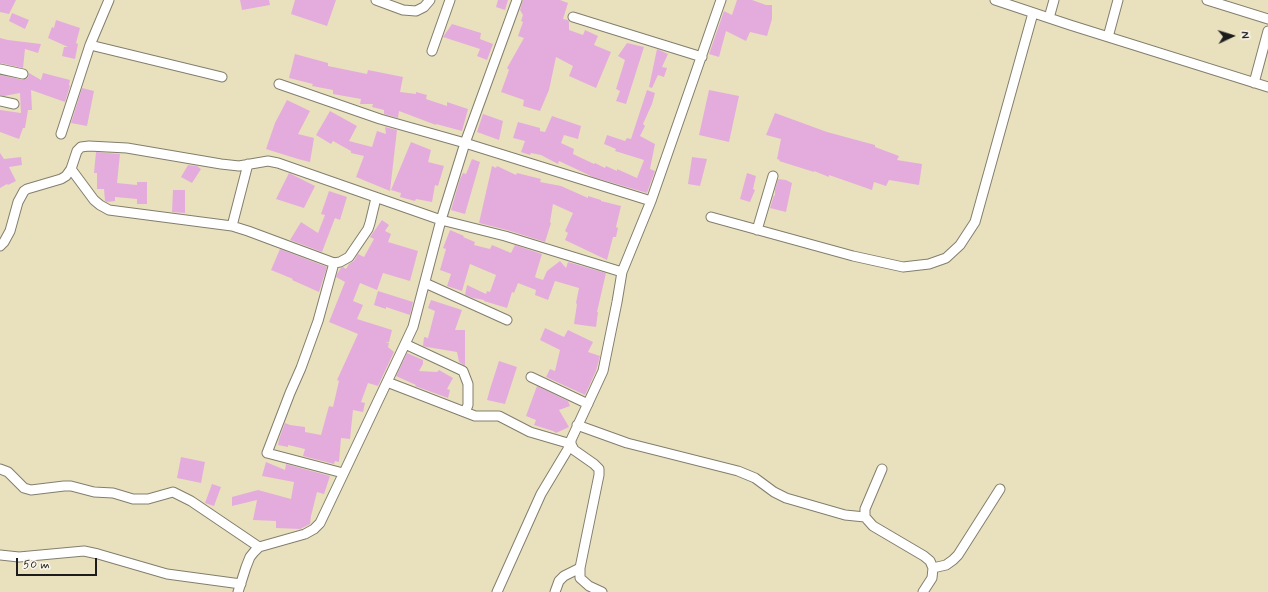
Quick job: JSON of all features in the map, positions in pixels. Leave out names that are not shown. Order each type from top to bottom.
[{"type":"street","points":[[60,134],[90,45],[109,0]]},
{"type":"street","points":[[376,0],[403,10],[416,11],[424,7],[430,0]]},
{"type":"street","points":[[432,51],[450,0]]},
{"type":"street","points":[[0,555],[19,556],[84,552],[98,554],[167,574],[240,588],[250,557],[259,547],[305,534],[314,529],[320,523],[413,327],[441,220],[465,144],[516,0]]},
{"type":"street","points":[[497,592],[541,494],[571,444],[571,440],[577,425],[603,371],[622,272],[651,201],[721,0]]},
{"type":"street","points":[[995,0],[1268,87]]},
{"type":"street","points":[[1049,18],[1054,0]]},
{"type":"street","points":[[1108,37],[1118,0]]},
{"type":"street","points":[[1207,0],[1268,19]]},
{"type":"street","points":[[711,217],[853,256],[903,267],[929,264],[946,258],[960,245],[975,222],[1033,13]]},
{"type":"street","points":[[573,17],[702,56]]},
{"type":"street","points":[[1254,83],[1268,32]]},
{"type":"street","points":[[90,45],[222,77]]},
{"type":"street","points":[[0,69],[23,74]]},
{"type":"street","points":[[279,84],[380,119],[651,201]]},
{"type":"street","points":[[0,101],[14,104]]},
{"type":"street","points":[[0,246],[10,231],[18,202],[24,191],[66,176],[71,169],[77,151],[81,148],[89,146],[127,148],[239,166],[268,161],[278,163],[441,220],[506,236],[622,272]]},
{"type":"street","points":[[232,226],[248,164]]},
{"type":"street","points":[[71,169],[94,200],[109,210],[232,226],[334,263],[340,262],[348,256],[360,240],[370,223],[376,198]]},
{"type":"street","points":[[757,230],[773,176]]},
{"type":"street","points":[[334,263],[318,321],[304,362],[267,453],[343,473]]},
{"type":"street","points":[[425,283],[507,320]]},
{"type":"street","points":[[405,344],[463,371],[468,384],[468,405],[465,412]]},
{"type":"street","points":[[531,377],[588,404]]},
{"type":"street","points":[[387,382],[474,416],[499,416],[530,432],[571,444],[574,450],[594,464],[599,469],[599,475],[580,568],[580,578],[589,586],[602,592]]},
{"type":"street","points":[[577,425],[627,444],[738,471],[755,478],[774,492],[786,498],[845,515],[865,517]]},
{"type":"street","points":[[0,469],[8,472],[24,488],[31,490],[70,486],[94,492],[113,493],[133,499],[148,499],[173,492],[191,501],[259,547]]},
{"type":"street","points":[[882,469],[865,509],[865,517],[873,526],[930,561],[933,568],[932,578],[923,592]]},
{"type":"street","points":[[933,568],[946,565],[958,555],[1000,489]]},
{"type":"street","points":[[555,592],[559,581],[564,576],[580,568]]},
{"type":"building","points":[[0,0],[16,0],[9,14],[0,12]]},
{"type":"building","points":[[240,0],[269,0],[270,5],[242,10]]},
{"type":"building","points":[[295,0],[336,0],[327,26],[291,14]]},
{"type":"building","points":[[498,0],[508,0],[505,10],[496,7]]},
{"type":"building","points":[[523,0],[560,0],[568,3],[563,19],[568,20],[569,30],[583,35],[585,30],[598,36],[594,45],[611,52],[596,88],[569,76],[573,66],[556,57],[549,90],[540,111],[523,106],[524,100],[501,92],[509,70],[507,68],[524,38],[518,36],[523,22],[521,21],[523,15],[520,10]]},
{"type":"building","points":[[737,0],[752,0],[766,5],[772,5],[772,19],[767,36],[750,32],[746,41],[726,31],[719,57],[709,54],[724,11],[732,15]]},
{"type":"building","points":[[12,13],[29,20],[25,29],[9,21]]},
{"type":"building","points":[[56,20],[80,28],[76,43],[78,44],[75,59],[62,56],[64,47],[68,47],[48,38],[52,27],[54,28]]},
{"type":"building","points":[[452,24],[481,33],[480,39],[493,44],[487,60],[477,56],[480,49],[443,37]]},
{"type":"building","points":[[0,38],[41,44],[38,53],[25,49],[23,68],[0,63]]},
{"type":"building","points":[[627,43],[644,47],[626,104],[616,101],[620,91],[616,89],[625,60],[618,56]]},
{"type":"building","points":[[657,49],[668,54],[662,67],[667,68],[664,77],[658,75],[652,88],[649,87]]},
{"type":"building","points":[[295,54],[328,63],[328,66],[367,74],[368,70],[403,77],[400,92],[416,94],[416,92],[427,95],[426,99],[447,106],[447,102],[468,109],[462,131],[436,125],[399,111],[398,118],[384,114],[384,110],[372,107],[373,104],[360,104],[361,99],[333,94],[333,90],[312,86],[313,84],[289,78]]},
{"type":"building","points":[[29,73],[41,80],[43,73],[70,80],[70,86],[65,102],[31,90],[32,110],[28,110],[25,128],[23,128],[19,139],[0,132],[0,110],[21,113],[20,93],[4,96],[0,95],[0,75],[24,80],[28,78]]},
{"type":"building","points":[[82,88],[94,91],[87,126],[71,123]]},
{"type":"building","points":[[647,90],[655,93],[643,124],[645,126],[640,136],[655,144],[650,169],[655,171],[647,193],[593,177],[559,161],[558,164],[541,155],[531,153],[530,155],[521,152],[525,141],[513,138],[518,122],[540,128],[540,131],[545,132],[552,116],[581,126],[578,139],[564,135],[561,143],[574,149],[573,154],[594,164],[595,163],[605,168],[606,166],[617,171],[617,169],[637,178],[644,160],[615,151],[616,149],[604,144],[607,135],[625,141],[627,138],[631,139]]},
{"type":"building","points":[[709,90],[739,96],[729,142],[699,135]]},
{"type":"building","points":[[287,100],[310,111],[298,134],[314,138],[310,162],[266,149],[275,123]]},
{"type":"building","points":[[330,111],[357,126],[349,141],[372,147],[377,131],[386,134],[385,127],[397,130],[390,191],[356,177],[364,156],[351,153],[351,151],[333,141],[331,144],[316,135]]},
{"type":"building","points":[[775,113],[827,132],[875,145],[875,147],[899,156],[897,160],[922,164],[919,185],[889,180],[886,186],[874,182],[872,190],[829,175],[829,177],[779,161],[780,160],[777,159],[781,139],[766,135]]},
{"type":"building","points":[[483,114],[503,121],[499,140],[477,132]]},
{"type":"building","points":[[411,142],[431,150],[428,162],[444,166],[438,186],[435,185],[432,202],[416,199],[415,201],[400,197],[401,193],[391,190]]},
{"type":"building","points":[[96,152],[120,154],[117,183],[137,185],[137,182],[147,182],[147,204],[137,204],[137,199],[115,197],[115,201],[105,201],[104,189],[97,189],[97,173],[94,173]]},
{"type":"building","points":[[0,153],[4,159],[21,157],[22,165],[9,167],[16,181],[0,188]]},
{"type":"building","points":[[692,157],[707,159],[700,186],[688,184]]},
{"type":"building","points":[[472,159],[480,162],[465,214],[451,210],[460,179],[463,173],[466,174]]},
{"type":"building","points":[[188,165],[197,166],[201,169],[192,183],[181,177]]},
{"type":"building","points":[[492,166],[496,168],[497,166],[516,175],[517,173],[541,179],[540,182],[561,186],[588,198],[588,196],[621,206],[616,227],[618,228],[616,237],[613,237],[607,260],[565,240],[568,233],[565,231],[573,213],[553,204],[551,223],[545,242],[479,223]]},
{"type":"building","points":[[289,173],[315,186],[304,208],[276,199]]},
{"type":"building","points":[[747,173],[756,176],[753,189],[755,190],[750,202],[740,199]]},
{"type":"building","points":[[778,179],[786,180],[792,183],[786,212],[770,208],[774,195],[775,196]]},
{"type":"building","points":[[173,190],[185,190],[185,213],[172,212]]},
{"type":"building","points":[[329,191],[347,197],[340,220],[335,218],[322,252],[290,240],[301,222],[318,233],[325,215],[321,214]]},
{"type":"building","points":[[382,220],[389,225],[385,231],[391,234],[388,242],[418,251],[410,281],[383,273],[377,290],[360,283],[353,301],[363,305],[357,319],[392,330],[389,342],[385,342],[389,343],[388,347],[394,352],[378,386],[368,383],[361,402],[365,403],[363,412],[353,410],[350,439],[341,438],[339,462],[335,461],[334,464],[303,456],[305,449],[288,445],[288,447],[278,445],[279,439],[285,423],[305,427],[305,432],[321,435],[329,406],[333,407],[339,381],[337,380],[358,334],[329,322],[345,282],[336,277],[341,268],[343,267],[346,269],[349,264],[354,261],[358,254],[364,257],[374,239],[370,237]]},
{"type":"building","points":[[450,230],[475,242],[474,245],[490,249],[492,245],[511,253],[515,245],[542,254],[535,277],[543,280],[547,271],[560,261],[566,268],[568,262],[606,273],[597,312],[596,327],[574,324],[579,288],[555,281],[548,300],[535,295],[536,290],[518,283],[514,293],[512,292],[507,308],[465,295],[467,285],[486,294],[487,291],[490,292],[496,275],[470,264],[462,291],[447,286],[451,274],[440,270],[446,249],[443,248]]},
{"type":"building","points":[[280,249],[327,267],[319,292],[271,270]]},
{"type":"building","points":[[378,291],[413,302],[410,315],[386,307],[386,309],[374,305]]},
{"type":"building","points":[[431,300],[462,310],[455,330],[465,330],[465,366],[459,362],[457,352],[423,346],[424,337],[428,338],[435,311],[428,308]]},
{"type":"building","points":[[545,328],[564,337],[568,330],[593,342],[588,352],[600,356],[596,371],[585,395],[546,377],[550,369],[555,371],[560,350],[540,340]]},
{"type":"building","points":[[407,353],[423,360],[423,364],[419,371],[437,372],[439,370],[453,378],[447,389],[450,390],[448,398],[415,386],[416,385],[396,376]]},
{"type":"building","points":[[499,361],[517,367],[505,404],[487,400]]},
{"type":"building","points":[[537,386],[568,401],[570,406],[559,410],[569,427],[556,433],[534,425],[536,420],[526,416]]},
{"type":"building","points":[[181,457],[205,462],[201,483],[177,478]]},
{"type":"building","points":[[266,462],[285,470],[286,464],[330,476],[324,494],[317,492],[310,524],[300,529],[276,528],[276,521],[253,520],[257,500],[232,506],[232,497],[258,490],[291,499],[294,482],[262,476]]},
{"type":"building","points":[[212,484],[221,487],[214,506],[205,503]]}]
